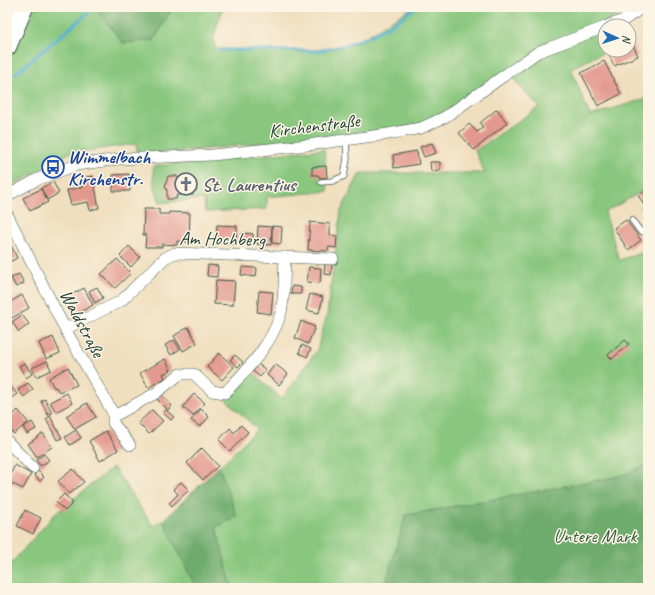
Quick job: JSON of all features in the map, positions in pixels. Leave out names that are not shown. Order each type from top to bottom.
[{"type":"main road","points":[[7,47],[24,7]]},
{"type":"street","name":"Kirchenstraße","points":[[627,18],[642,7]]},
{"type":"street","name":"Kirchenstraße","points":[[7,196],[36,180],[76,165],[119,159],[212,155],[346,140],[421,128],[445,117],[538,52],[597,29]]},
{"type":"street","name":"Waldstraße","points":[[7,214],[65,329],[113,413],[113,423],[130,445]]},
{"type":"street","name":"Am Hochberg","points":[[65,329],[122,301],[165,258],[175,253],[333,259]]},
{"type":"street","name":"Am Hochberg","points":[[113,413],[118,414],[156,394],[180,374],[194,374],[212,391],[225,392],[255,360],[270,339],[281,314],[284,257]]},
{"type":"street","points":[[7,440],[33,468]]},
{"type":"lane","points":[[321,182],[333,181],[344,176],[348,159],[346,140]]},
{"type":"lane","points":[[632,220],[640,231],[648,233]]},
{"type":"green space","points":[[7,7],[95,7],[123,43],[154,40],[173,7],[223,7],[213,39],[216,49],[315,50],[339,47],[362,39],[413,7],[634,7],[614,18],[597,18],[597,56],[571,69],[590,116],[648,98],[648,188],[605,212],[619,260],[648,251],[648,465],[616,477],[406,515],[384,588],[232,588],[216,527],[236,517],[219,467],[257,429],[225,399],[251,371],[282,399],[317,350],[327,315],[341,211],[360,173],[485,173],[475,151],[539,107],[505,70],[433,120],[406,128],[138,156],[136,144],[69,153],[7,189]]},
{"type":"green space","points":[[95,7],[173,7],[154,40],[123,43]]},
{"type":"green space","points":[[324,149],[328,191],[267,197],[267,209],[205,212],[204,199],[160,203],[154,185],[153,166]]},
{"type":"green space","name":"Untere Mark","points":[[648,465],[648,588],[384,588],[406,515],[616,477]]},
{"type":"green space","points":[[113,467],[153,526],[163,520],[196,588],[7,588],[7,568],[55,514]]},
{"type":"green space","points":[[219,467],[237,517],[216,527],[232,588],[196,588],[163,520]]},
{"type":"building","points":[[610,58],[633,58],[614,66]]},
{"type":"building","points":[[604,61],[621,94],[598,106],[581,73]]},
{"type":"building","points":[[497,109],[507,123],[474,150],[459,133],[469,124],[477,132],[483,128],[480,123]]},
{"type":"building","points":[[432,143],[436,153],[424,157],[420,147]]},
{"type":"building","points":[[417,151],[419,164],[394,168],[393,155]]},
{"type":"building","points":[[430,162],[440,162],[440,170],[431,171]]},
{"type":"building","points":[[326,166],[327,178],[320,178],[318,175],[312,175],[312,167]]},
{"type":"building","points":[[129,174],[130,191],[113,191],[113,175]]},
{"type":"building","points":[[93,176],[99,208],[90,210],[88,202],[71,205],[67,190],[82,187],[80,178]]},
{"type":"building","points":[[168,176],[194,179],[196,191],[193,191],[193,195],[177,195],[176,199],[167,199],[167,190],[165,187]]},
{"type":"building","points":[[53,182],[59,193],[47,200],[41,188]]},
{"type":"building","points":[[41,189],[48,202],[30,211],[23,198]]},
{"type":"building","points":[[648,190],[648,202],[644,205],[638,195]]},
{"type":"building","points":[[648,207],[648,224],[644,217],[647,215],[643,209]]},
{"type":"building","points":[[144,209],[159,209],[159,214],[169,214],[169,212],[190,213],[189,242],[177,241],[177,245],[162,244],[162,247],[145,247],[146,235],[143,235]]},
{"type":"building","points":[[626,220],[641,240],[628,250],[614,228]]},
{"type":"building","points":[[310,222],[330,224],[330,235],[337,236],[336,248],[329,247],[328,251],[308,250]]},
{"type":"building","points":[[217,225],[237,226],[236,244],[216,243]]},
{"type":"building","points":[[258,226],[272,227],[271,245],[257,244]]},
{"type":"building","points":[[272,226],[282,227],[281,244],[272,243]]},
{"type":"building","points":[[242,233],[253,234],[253,244],[242,243]]},
{"type":"building","points":[[7,237],[17,258],[8,263],[7,261]]},
{"type":"building","points":[[129,246],[140,257],[131,267],[120,256]]},
{"type":"building","points":[[117,259],[131,273],[115,288],[101,274]]},
{"type":"building","points":[[325,263],[332,264],[331,275],[324,274]]},
{"type":"building","points":[[208,265],[218,266],[217,277],[207,276]]},
{"type":"building","points":[[242,267],[257,268],[256,277],[241,275]]},
{"type":"building","points":[[309,267],[321,268],[320,283],[307,282]]},
{"type":"building","points":[[19,274],[24,283],[16,287],[11,278]]},
{"type":"building","points":[[216,280],[235,281],[233,305],[214,304]]},
{"type":"building","points":[[292,286],[301,287],[301,294],[291,294]]},
{"type":"building","points":[[97,287],[103,298],[95,303],[89,291]]},
{"type":"building","points":[[84,288],[93,305],[75,315],[65,298]]},
{"type":"building","points":[[259,291],[273,292],[271,314],[257,312]]},
{"type":"building","points":[[310,294],[323,297],[319,313],[306,310]]},
{"type":"building","points":[[22,295],[29,308],[7,321],[7,304]]},
{"type":"building","points":[[22,315],[29,324],[19,332],[12,322]]},
{"type":"building","points":[[301,321],[315,327],[308,344],[295,338]]},
{"type":"building","points":[[188,327],[197,343],[183,351],[174,336]]},
{"type":"building","points":[[53,337],[60,353],[46,359],[39,343]]},
{"type":"building","points":[[174,340],[180,349],[171,355],[165,345]]},
{"type":"building","points":[[625,340],[629,344],[612,359],[608,355]]},
{"type":"building","points":[[302,345],[311,349],[307,357],[299,353]]},
{"type":"building","points":[[219,353],[234,367],[222,380],[207,367]]},
{"type":"building","points":[[235,355],[243,362],[238,367],[230,360]]},
{"type":"building","points":[[165,359],[171,370],[163,374],[165,378],[148,388],[140,373]]},
{"type":"building","points":[[47,361],[51,370],[36,377],[32,368]]},
{"type":"building","points":[[25,363],[32,374],[26,378],[19,366]]},
{"type":"building","points":[[258,364],[266,370],[260,377],[253,371]]},
{"type":"building","points":[[275,364],[288,374],[279,385],[267,375]]},
{"type":"building","points":[[68,367],[77,385],[59,392],[56,387],[54,388],[49,378]]},
{"type":"building","points":[[7,381],[17,394],[7,401]]},
{"type":"building","points":[[28,383],[33,389],[24,397],[18,390]]},
{"type":"building","points":[[67,393],[72,403],[56,412],[50,402]]},
{"type":"building","points":[[161,394],[172,406],[167,411],[174,417],[171,420],[163,413],[167,409],[157,399]]},
{"type":"building","points":[[194,394],[205,403],[193,416],[183,407]]},
{"type":"building","points":[[45,399],[52,413],[48,415],[41,401]]},
{"type":"building","points":[[87,403],[96,417],[75,429],[66,416]]},
{"type":"building","points":[[201,409],[209,417],[200,427],[191,420]]},
{"type":"building","points":[[18,410],[28,422],[14,434],[7,426],[7,420]]},
{"type":"building","points":[[152,410],[163,421],[149,434],[138,423]]},
{"type":"building","points":[[50,416],[62,438],[57,440],[46,419]]},
{"type":"building","points":[[32,422],[36,429],[27,434],[23,427]]},
{"type":"building","points":[[241,425],[248,432],[230,451],[219,440],[230,428],[234,433]]},
{"type":"building","points":[[76,430],[81,438],[70,445],[65,437]]},
{"type":"building","points":[[106,431],[118,450],[100,461],[89,441]]},
{"type":"building","points":[[43,433],[52,447],[37,457],[28,444]]},
{"type":"building","points":[[202,448],[218,466],[203,480],[187,463]]},
{"type":"building","points":[[44,454],[49,460],[41,466],[36,460]]},
{"type":"building","points":[[15,465],[31,474],[23,489],[7,481]]},
{"type":"building","points":[[73,469],[84,482],[69,494],[58,481]]},
{"type":"building","points":[[38,471],[44,477],[40,481],[34,475]]},
{"type":"building","points":[[181,482],[189,490],[172,506],[169,503],[178,494],[173,489]]},
{"type":"building","points":[[64,494],[73,503],[65,511],[56,502]]},
{"type":"building","points":[[25,510],[41,518],[33,534],[17,526]]},
{"type":"waterway","points":[[219,50],[317,51],[345,45],[382,30],[405,16],[416,7]]},
{"type":"waterway","points":[[15,74],[88,13]]},
{"type":"place","name":"Wimmelbach Kirchenstr.","points":[[53,167]]},
{"type":"place","name":"St. Laurentius","points":[[186,184]]}]
